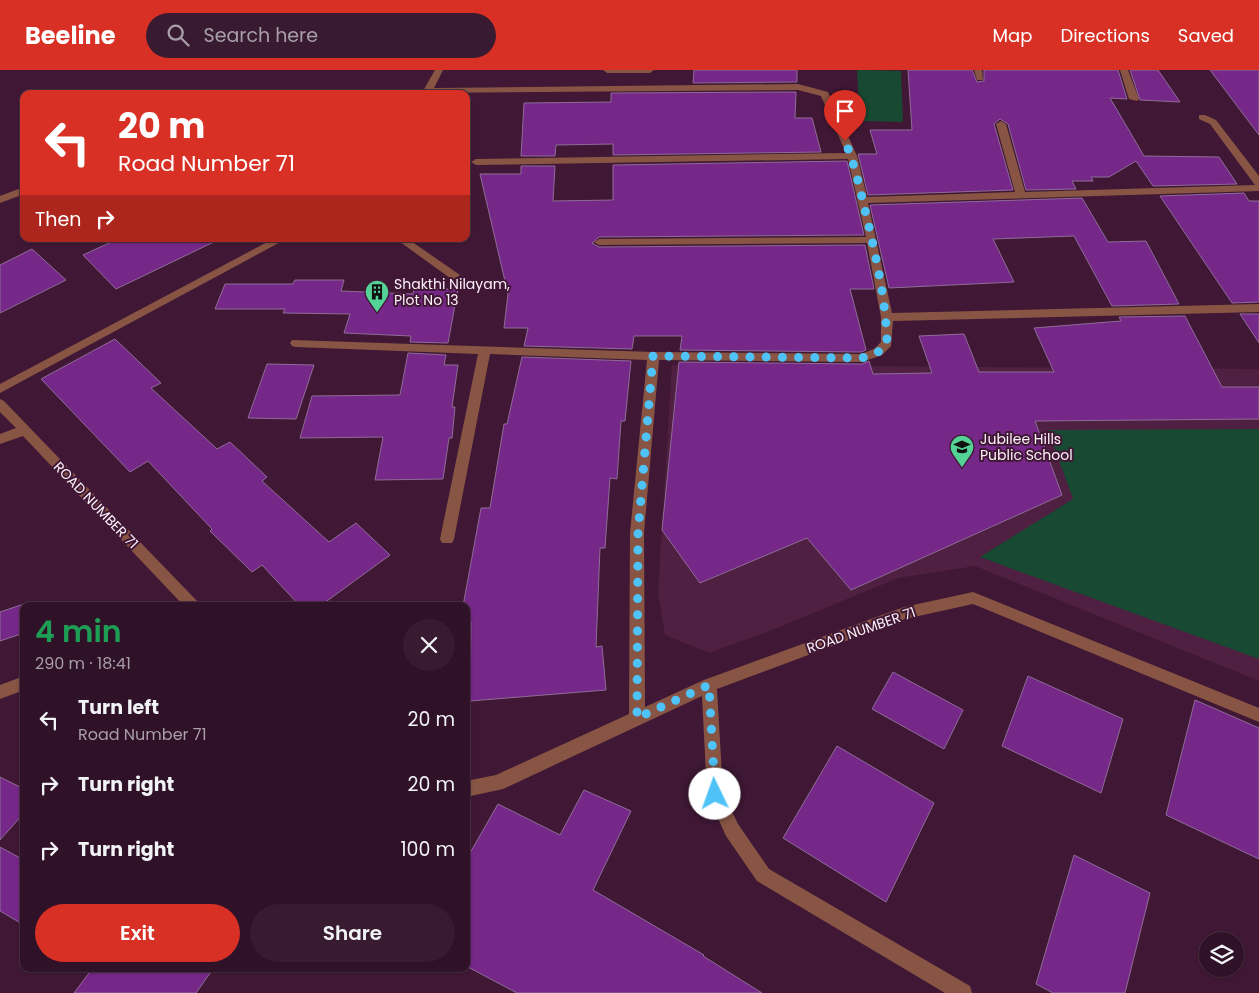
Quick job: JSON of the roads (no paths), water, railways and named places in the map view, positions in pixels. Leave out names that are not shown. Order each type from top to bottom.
[{"type":"street","points":[[429,90],[439,70]]},
{"type":"street","points":[[607,70],[650,70]]},
{"type":"street","points":[[1124,70],[1134,99]]},
{"type":"street","points":[[296,343],[653,356],[862,358],[878,352],[887,343],[886,317],[863,200],[852,156],[825,94],[813,89],[798,87],[470,91]]},
{"type":"street","points":[[1202,116],[1213,122],[1259,183]]},
{"type":"street","points":[[1001,124],[1021,196]]},
{"type":"street","points":[[476,162],[852,156]]},
{"type":"street","points":[[863,200],[1259,188]]},
{"type":"street","points":[[0,200],[20,192]]},
{"type":"street","points":[[599,242],[872,240]]},
{"type":"street","points":[[0,389],[275,242]]},
{"type":"street","points":[[405,242],[454,275]]},
{"type":"street","points":[[886,317],[1259,308]]},
{"type":"street","points":[[447,539],[485,350]]},
{"type":"street","points":[[637,718],[638,533],[653,356]]},
{"type":"street","name":"ROAD NUMBER 71","points":[[0,404],[189,602]]},
{"type":"street","points":[[0,439],[25,430]]},
{"type":"street","name":"ROAD NUMBER 71","points":[[470,788],[497,782],[709,685],[904,613],[973,598],[1259,715]]},
{"type":"street","points":[[0,692],[20,684]]},
{"type":"street","points":[[709,685],[715,794],[732,830],[763,875],[963,993]]},
{"type":"place","name":"Shakthi Nilayam, Plot No 13","points":[[377,313]]},
{"type":"place","name":"Jubilee Hills Public School","points":[[962,468]]}]
